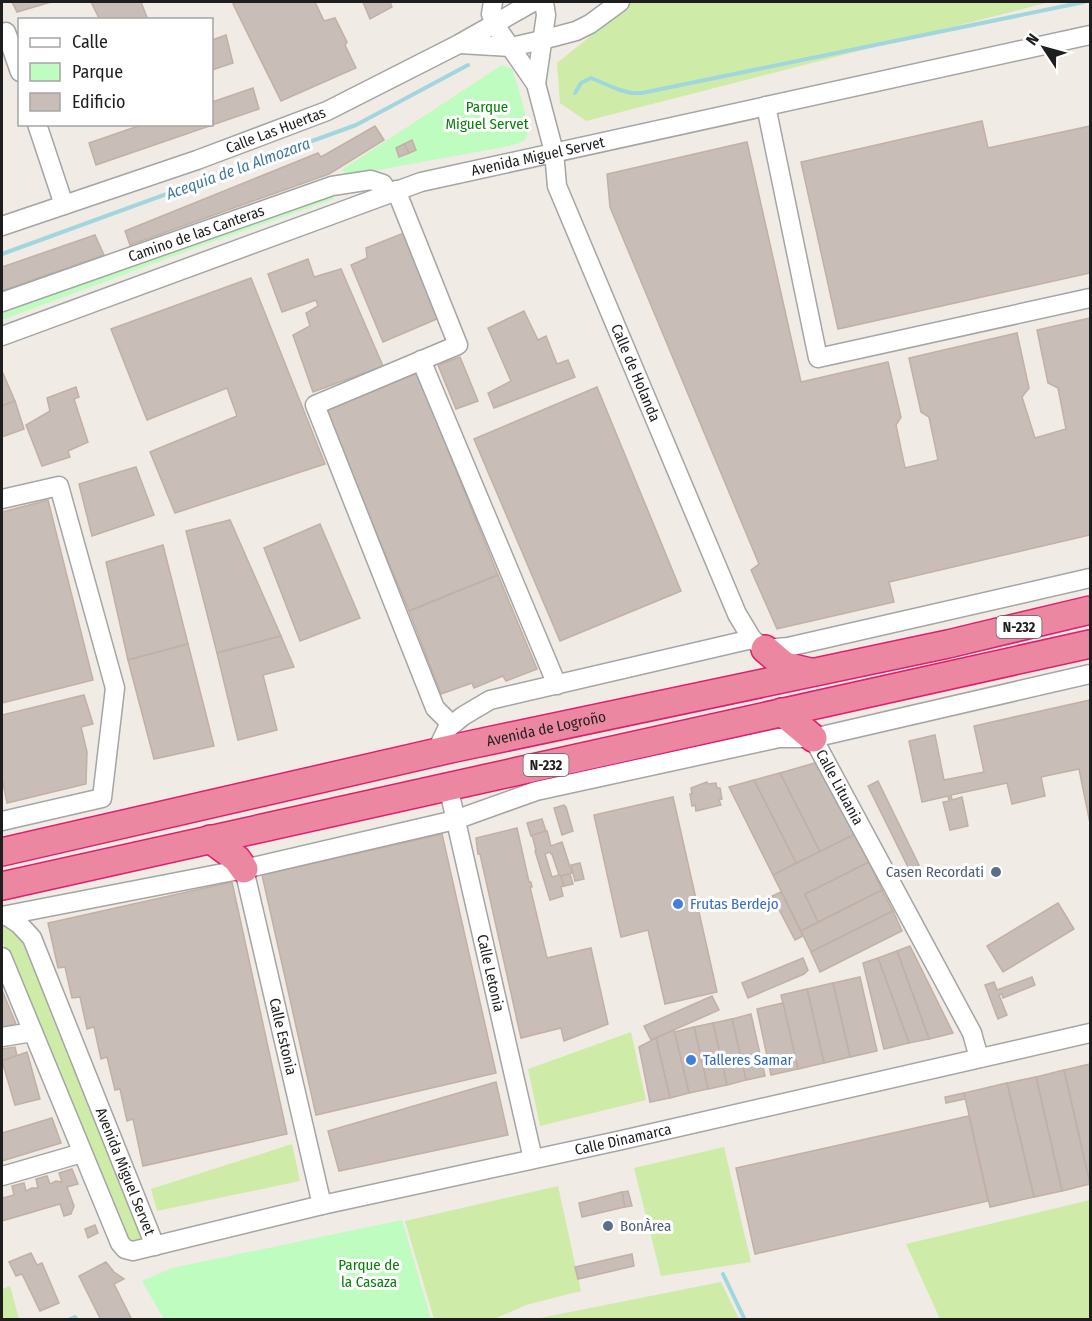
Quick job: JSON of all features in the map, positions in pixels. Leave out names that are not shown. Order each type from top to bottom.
[{"type":"highway","name":"Avenida de Logroño","points":[[2,852],[436,752],[948,644],[1090,610]]},
{"type":"highway","points":[[758,644],[785,666],[810,672]]},
{"type":"highway","name":"N-232","points":[[2,886],[448,786],[605,764],[782,712],[1090,644]]},
{"type":"highway","points":[[811,706],[813,738]]},
{"type":"highway","points":[[782,712],[813,738]]},
{"type":"highway","points":[[244,869],[262,828]]},
{"type":"highway","points":[[210,839],[237,859],[244,869]]},
{"type":"street","points":[[492,2],[491,14],[495,25]]},
{"type":"street","points":[[459,44],[492,2]]},
{"type":"street","name":"Calle Las Huertas","points":[[2,226],[289,127],[327,111],[495,25],[533,2]]},
{"type":"street","points":[[459,44],[511,47],[546,16],[564,34],[590,24],[620,2]]},
{"type":"street","name":"Calle de Holanda","points":[[536,84],[546,16]]},
{"type":"street","name":"Calle de Holanda","points":[[495,25],[536,84],[554,152],[557,186],[737,614],[758,644]]},
{"type":"street","points":[[6,32],[18,66]]},
{"type":"street","name":"Avenida Miguel Servet","points":[[2,336],[421,182],[1090,35]]},
{"type":"street","points":[[766,106],[819,358],[1090,298]]},
{"type":"street","points":[[38,126],[64,205]]},
{"type":"street","name":"Camino de las Canteras","points":[[2,302],[332,186],[371,180],[383,184],[392,192]]},
{"type":"street","points":[[392,192],[458,345],[315,405],[435,708],[453,725]]},
{"type":"street","points":[[421,360],[557,685]]},
{"type":"street","points":[[2,499],[58,486],[115,688],[102,798],[2,821]]},
{"type":"street","points":[[436,752],[447,729],[463,716],[490,700],[758,644],[788,647],[1090,578]]},
{"type":"street","name":"Calle Lituania","points":[[979,1058],[972,1034],[813,738],[1090,674]]},
{"type":"street","points":[[32,938],[17,914],[244,869],[455,820],[605,764],[779,738],[813,738]]},
{"type":"street","name":"Calle Letonia","points":[[448,786],[533,1159]]},
{"type":"street","name":"Calle Estonia","points":[[244,869],[322,1205]]},
{"type":"street","name":"Avenida Miguel Servet","points":[[2,957],[120,1243],[125,1249],[133,1251],[155,1246],[32,938],[19,924],[17,914]]},
{"type":"street","points":[[2,1037],[33,1032]]},
{"type":"street","name":"Calle Dinamarca","points":[[155,1246],[322,1205],[1090,1033]]},
{"type":"street","points":[[2,1176],[82,1153]]},
{"type":"green space","points":[[633,2],[1050,2],[586,121],[560,103],[557,63]]},
{"type":"green space","name":"Parque Miguel Servet","points":[[502,65],[512,69],[520,93],[527,125],[526,138],[523,141],[509,146],[345,176],[343,169]]},
{"type":"green space","points":[[330,188],[334,199],[2,320],[2,305]]},
{"type":"green space","points":[[4,923],[18,931],[137,1227],[140,1238],[136,1244],[130,1244],[125,1239],[2,940]]},
{"type":"green space","points":[[631,1032],[646,1100],[540,1126],[528,1069]]},
{"type":"green space","points":[[292,1144],[300,1181],[157,1211],[151,1189]]},
{"type":"green space","points":[[724,1147],[751,1262],[661,1276],[634,1168]]},
{"type":"green space","points":[[558,1186],[581,1291],[526,1305],[494,1319],[434,1319],[405,1221]]},
{"type":"green space","points":[[1090,1200],[1090,1319],[940,1319],[906,1244]]},
{"type":"green space","name":"Parque de la Casaza","points":[[402,1220],[431,1319],[164,1319],[142,1281],[172,1268]]},
{"type":"green space","points":[[721,1282],[739,1319],[535,1319]]},
{"type":"green space","points":[[10,1286],[19,1319],[2,1319],[2,1289]]},
{"type":"building","points":[[12,2],[51,2],[17,12]]},
{"type":"building","points":[[91,2],[141,2],[147,18],[99,18]]},
{"type":"building","points":[[238,2],[315,2],[324,21],[335,18],[356,68],[281,101],[233,4]]},
{"type":"building","points":[[363,2],[390,2],[392,7],[370,19]]},
{"type":"building","points":[[226,35],[233,63],[213,70],[213,40]]},
{"type":"building","points":[[253,88],[259,109],[213,125],[213,102]]},
{"type":"building","points":[[982,121],[988,148],[1090,126],[1090,273],[838,329],[801,162]]},
{"type":"building","points":[[138,126],[210,126],[96,165],[89,143]]},
{"type":"building","points":[[375,126],[384,140],[329,174],[130,245],[125,231],[318,153],[321,157]]},
{"type":"building","points":[[412,140],[416,150],[409,153],[404,144]]},
{"type":"building","points":[[747,142],[801,382],[888,362],[901,417],[896,425],[905,468],[938,460],[929,417],[921,412],[909,358],[1017,333],[1029,388],[1022,397],[1035,438],[1066,429],[1058,388],[1048,383],[1037,330],[1090,318],[1090,535],[889,582],[894,602],[777,629],[751,570],[759,564],[610,207],[607,174]]},
{"type":"building","points":[[404,144],[409,153],[399,157],[396,148]]},
{"type":"building","points":[[404,233],[439,318],[383,342],[351,265],[367,258],[366,248]]},
{"type":"building","points":[[95,235],[104,255],[2,291],[2,267]]},
{"type":"building","points":[[308,259],[314,277],[341,269],[383,366],[313,392],[293,335],[310,326],[306,313],[318,306],[316,300],[282,312],[268,274]]},
{"type":"building","points":[[251,278],[325,464],[175,513],[150,452],[237,416],[227,388],[147,420],[111,329]]},
{"type":"building","points":[[524,311],[538,340],[546,336],[557,364],[568,360],[575,377],[494,408],[488,393],[511,381],[488,328]]},
{"type":"building","points":[[460,357],[478,401],[456,409],[438,365]]},
{"type":"building","points":[[2,371],[15,401],[2,406]]},
{"type":"building","points":[[417,373],[498,575],[409,611],[325,411]]},
{"type":"building","points":[[76,387],[79,397],[74,399],[88,442],[68,451],[70,457],[42,466],[26,425],[50,411],[47,398]]},
{"type":"building","points":[[597,387],[681,591],[560,641],[474,439]]},
{"type":"building","points":[[15,401],[24,429],[2,437],[2,406]]},
{"type":"building","points":[[136,467],[154,515],[92,536],[79,484]]},
{"type":"building","points":[[48,500],[93,680],[2,703],[2,512]]},
{"type":"building","points":[[230,520],[281,636],[217,653],[186,531]]},
{"type":"building","points":[[320,524],[360,618],[300,641],[264,548]]},
{"type":"building","points":[[163,545],[188,644],[128,660],[106,562]]},
{"type":"building","points":[[498,575],[537,669],[506,681],[503,676],[474,688],[472,683],[441,694],[409,611]]},
{"type":"building","points":[[281,636],[294,667],[263,675],[277,730],[238,740],[217,653]]},
{"type":"building","points":[[188,644],[214,746],[154,759],[128,660]]},
{"type":"building","points":[[84,695],[93,724],[81,727],[87,752],[86,784],[7,803],[2,778],[2,715]]},
{"type":"building","points":[[1090,700],[1090,823],[1079,769],[1041,777],[1045,796],[1012,804],[1007,783],[951,795],[952,800],[962,797],[968,826],[950,830],[943,802],[949,801],[948,796],[922,802],[909,741],[935,735],[944,780],[984,772],[974,726]]},
{"type":"building","points":[[818,762],[855,834],[820,852],[780,773]]},
{"type":"building","points":[[780,773],[820,852],[796,863],[754,780]]},
{"type":"building","points":[[754,780],[796,863],[773,875],[729,787]]},
{"type":"building","points":[[878,781],[919,865],[909,869],[868,786]]},
{"type":"building","points":[[707,782],[708,784],[716,783],[717,788],[720,788],[721,805],[696,811],[695,805],[692,806],[691,788]]},
{"type":"building","points":[[673,797],[717,992],[665,1004],[648,930],[621,937],[594,815]]},
{"type":"building","points":[[564,805],[573,831],[562,835],[554,808]]},
{"type":"building","points":[[542,819],[546,831],[531,836],[527,823]]},
{"type":"building","points":[[517,828],[547,958],[591,948],[608,1024],[564,1041],[561,1028],[521,1038],[480,854],[478,854],[476,838]]},
{"type":"building","points":[[547,831],[551,846],[562,842],[572,873],[561,876],[564,886],[561,887],[563,896],[550,900],[532,835]],"holes":[[[550,852],[559,875],[552,877],[545,854]]]},
{"type":"building","points":[[442,834],[496,1073],[316,1115],[262,875]]},
{"type":"building","points":[[855,834],[869,862],[805,894],[818,922],[801,931],[773,875]]},
{"type":"building","points":[[869,862],[882,890],[818,922],[805,894]]},
{"type":"building","points":[[580,863],[584,879],[575,881],[571,865]]},
{"type":"building","points":[[570,874],[573,884],[564,886],[561,876]]},
{"type":"building","points":[[232,882],[287,1134],[143,1166],[133,1119],[127,1121],[120,1089],[115,1090],[107,1057],[101,1059],[94,1027],[87,1029],[80,997],[72,998],[65,967],[58,968],[48,923]]},
{"type":"building","points":[[882,890],[893,911],[811,952],[801,931]]},
{"type":"building","points":[[781,892],[803,936],[795,940],[772,896]]},
{"type":"building","points":[[1058,903],[1074,929],[1003,972],[987,946]]},
{"type":"building","points":[[893,911],[902,931],[820,972],[811,952]]},
{"type":"building","points":[[910,946],[953,1033],[929,1039],[897,951]]},
{"type":"building","points":[[897,951],[929,1039],[909,1043],[878,958]]},
{"type":"building","points":[[803,958],[808,970],[804,974],[748,998],[742,983]]},
{"type":"building","points":[[878,958],[909,1043],[884,1049],[863,963]]},
{"type":"building","points":[[860,977],[877,1051],[850,1057],[833,983]]},
{"type":"building","points":[[1032,977],[1035,985],[1003,998],[1002,994],[999,995],[1007,1015],[998,1019],[985,985],[994,982],[997,990]]},
{"type":"building","points":[[833,983],[850,1057],[824,1063],[807,989]]},
{"type":"building","points":[[807,989],[824,1063],[798,1069],[781,995]]},
{"type":"building","points":[[2,990],[16,1024],[2,1027]]},
{"type":"building","points":[[712,996],[719,1010],[651,1040],[644,1026]]},
{"type":"building","points":[[783,1003],[798,1069],[771,1075],[757,1009]]},
{"type":"building","points":[[751,1014],[765,1076],[746,1080],[732,1019]]},
{"type":"building","points":[[732,1019],[746,1080],[727,1085],[713,1023]]},
{"type":"building","points":[[713,1023],[727,1085],[708,1089],[694,1027]]},
{"type":"building","name":"Talleres Samar","points":[[694,1027],[708,1089],[689,1093],[674,1032]]},
{"type":"building","points":[[674,1030],[689,1093],[670,1098],[656,1038]]},
{"type":"building","points":[[656,1038],[670,1098],[650,1102],[639,1047]]},
{"type":"building","points":[[15,1047],[17,1056],[2,1061],[2,1049]]},
{"type":"building","points":[[27,1052],[40,1099],[15,1105],[2,1061]]},
{"type":"building","points":[[1090,1064],[1090,1184],[1064,1070]]},
{"type":"building","points":[[1064,1070],[1090,1184],[1062,1191],[1036,1077]]},
{"type":"building","points":[[1036,1077],[1062,1191],[1034,1197],[1007,1083]]},
{"type":"building","points":[[496,1082],[508,1135],[339,1171],[328,1131]]},
{"type":"building","points":[[1007,1083],[1034,1197],[990,1207],[964,1093]]},
{"type":"building","points":[[964,1093],[965,1099],[946,1103],[945,1097]]},
{"type":"building","points":[[969,1116],[988,1201],[755,1254],[736,1168]]},
{"type":"building","points":[[52,1118],[61,1143],[2,1161],[2,1133]]},
{"type":"building","points":[[72,1169],[78,1184],[67,1187],[74,1206],[71,1214],[64,1216],[60,1204],[2,1221],[2,1194],[3,1198],[14,1195],[12,1186],[24,1183],[26,1191],[38,1188],[36,1179],[47,1176],[50,1184],[56,1181],[62,1182],[59,1173]]},
{"type":"building","points":[[628,1191],[632,1206],[625,1207],[622,1192]]},
{"type":"building","points":[[622,1192],[625,1207],[582,1217],[579,1203]]},
{"type":"building","points":[[95,1225],[98,1233],[88,1238],[85,1229]]},
{"type":"building","points":[[31,1253],[37,1265],[42,1263],[59,1303],[40,1311],[22,1274],[16,1276],[9,1262]]},
{"type":"building","points":[[632,1254],[634,1266],[578,1279],[575,1267]]},
{"type":"building","points":[[106,1262],[124,1279],[114,1284],[132,1320],[101,1320],[79,1276]]},
{"type":"waterway","points":[[575,93],[581,83],[591,78],[617,89],[642,93],[1084,2]]},
{"type":"waterway","name":"Acequia de la Almozara","points":[[2,254],[356,125],[468,65]]},
{"type":"waterway","points":[[723,1274],[745,1320]]},
{"type":"waterway","points":[[68,1320],[75,1317],[77,1320]]},
{"type":"place","name":"Casen Recordati","points":[[996,872]]},
{"type":"place","name":"Frutas Berdejo","points":[[678,904]]},
{"type":"place","name":"Talleres Samar","points":[[691,1060]]},
{"type":"place","name":"BonÀrea","points":[[608,1226]]}]
